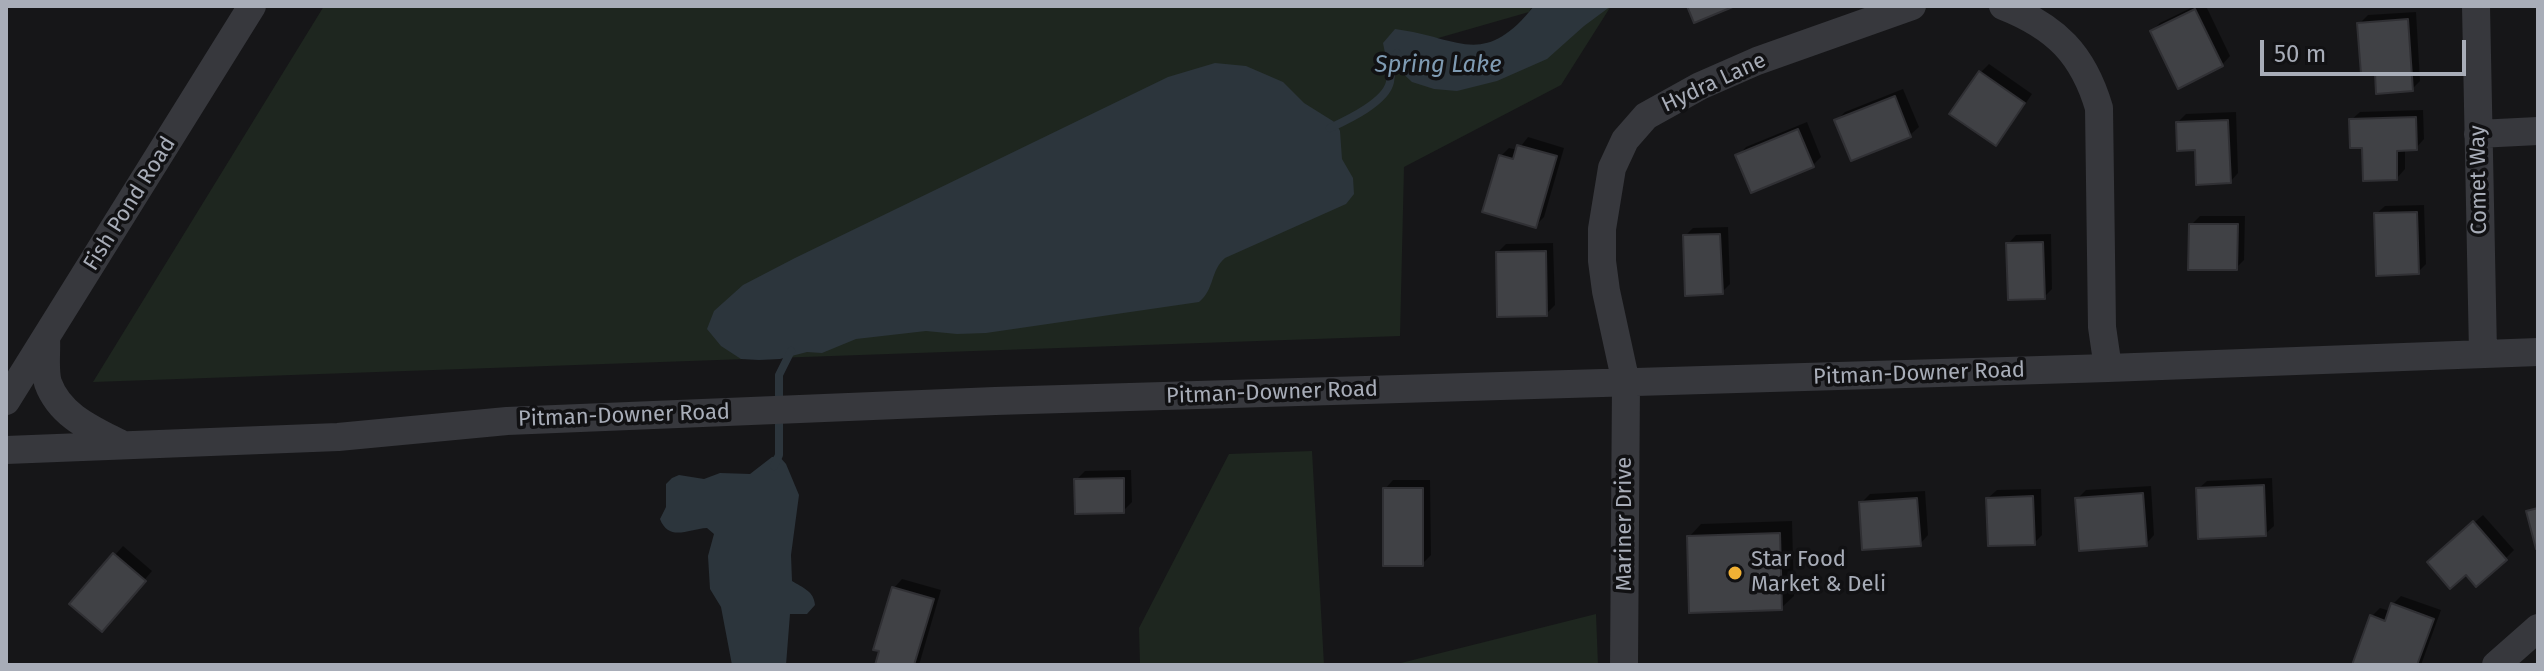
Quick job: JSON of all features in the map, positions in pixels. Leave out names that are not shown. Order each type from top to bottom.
[{"type":"street","name":"Fish Pond Road","points":[[6,401],[252,6]]},
{"type":"street","name":"Hydra Lane","points":[[1626,383],[1606,291],[1602,229],[1612,168],[1625,140],[1646,116],[1728,72],[1912,6]]},
{"type":"street","points":[[2003,6],[2024,14],[2051,31],[2073,54],[2090,79],[2099,108],[2102,327],[2108,368]]},
{"type":"street","name":"Comet Way","points":[[2476,6],[2483,353]]},
{"type":"street","points":[[2478,134],[2538,131]]},
{"type":"street","points":[[46,338],[48,381],[60,404],[75,420],[124,445]]},
{"type":"street","name":"Pitman-Downer Road","points":[[6,450],[338,437],[507,421],[1035,400],[2538,352]]},
{"type":"street","name":"Mariner Drive","points":[[1624,665],[1626,383]]},
{"type":"street","points":[[2496,665],[2538,628]]},
{"type":"shaded area","points":[[324,6],[1532,6],[1529,12],[1386,53],[1457,91],[1583,6],[1611,6],[1561,85],[1404,167],[1400,336],[93,382]]},
{"type":"shaded area","points":[[1312,451],[1324,665],[1140,665],[1139,628],[1229,454]]},
{"type":"shaded area","points":[[1596,614],[1598,665],[1393,665]]},
{"type":"water","name":"Spring Lake","points":[[1534,6],[1611,6],[1547,59],[1497,81],[1457,91],[1434,89],[1412,82],[1385,53],[1383,43],[1395,29],[1454,42],[1484,44],[1500,38],[1516,26]]},
{"type":"water","points":[[1215,63],[1246,66],[1283,82],[1304,103],[1336,123],[1340,131],[1342,159],[1353,178],[1354,194],[1346,204],[1225,258],[1199,302],[986,333],[926,331],[856,339],[822,353],[807,352],[780,359],[741,359],[721,346],[707,329],[714,311],[743,285],[1168,77]]},
{"type":"water","points":[[779,456],[786,464],[799,495],[791,555],[792,581],[810,593],[815,605],[807,614],[790,614],[786,665],[732,665],[721,607],[710,589],[708,556],[714,534],[707,528],[674,532],[664,526],[660,519],[666,507],[666,484],[679,475],[704,479],[720,473],[750,474],[772,457]]},
{"type":"building","points":[[1687,6],[1735,6],[1694,23]]},
{"type":"building","points":[[2195,9],[2223,66],[2178,89],[2150,31]]},
{"type":"building","points":[[2408,19],[2413,91],[2376,94],[2375,73],[2361,74],[2357,23]]},
{"type":"building","points":[[1979,71],[2025,103],[1996,146],[1949,114]]},
{"type":"building","points":[[1895,96],[1911,137],[1851,161],[1834,120]]},
{"type":"building","points":[[2416,117],[2417,150],[2397,151],[2397,180],[2363,181],[2362,148],[2350,148],[2349,119]]},
{"type":"building","points":[[2228,120],[2231,183],[2196,185],[2195,150],[2177,151],[2176,122]]},
{"type":"building","points":[[1798,129],[1814,167],[1751,193],[1735,155]]},
{"type":"building","points":[[1517,145],[1557,156],[1536,228],[1482,212],[1499,155],[1513,159]]},
{"type":"building","points":[[2417,212],[2419,274],[2376,276],[2374,213]]},
{"type":"building","points":[[2189,224],[2238,224],[2237,270],[2188,270]]},
{"type":"building","points":[[1720,234],[1723,294],[1685,296],[1683,235]]},
{"type":"building","points":[[2043,242],[2045,299],[2008,300],[2006,243]]},
{"type":"building","points":[[1546,251],[1547,316],[1497,317],[1496,252]]},
{"type":"building","points":[[1124,478],[1124,513],[1075,514],[1074,479]]},
{"type":"building","points":[[2264,485],[2266,536],[2198,539],[2196,488]]},
{"type":"building","points":[[1383,488],[1423,488],[1423,566],[1383,566]]},
{"type":"building","points":[[2143,493],[2147,546],[2079,551],[2075,498]]},
{"type":"building","points":[[2033,496],[2035,545],[1988,546],[1986,498]]},
{"type":"building","points":[[1917,498],[1921,546],[1862,550],[1859,502]]},
{"type":"building","points":[[2538,508],[2538,548],[2536,549],[2526,511]]},
{"type":"building","points":[[2473,521],[2507,560],[2476,587],[2466,575],[2450,589],[2427,562]]},
{"type":"building","name":"Star Food Market & Deli","points":[[1780,533],[1782,610],[1689,613],[1687,536]]},
{"type":"building","points":[[113,553],[146,581],[102,632],[69,604]]},
{"type":"building","points":[[892,587],[934,599],[914,665],[875,665],[879,651],[873,650]]},
{"type":"building","points":[[2391,603],[2434,619],[2417,665],[2352,665],[2370,615],[2385,621]]},
{"type":"waterway","points":[[1330,128],[1365,110],[1381,96],[1390,82],[1391,63],[1397,53]]},
{"type":"waterway","points":[[774,466],[779,455],[779,375],[791,351]]},
{"type":"place","name":"Star Food Market & Deli","points":[[1735,573]]}]
